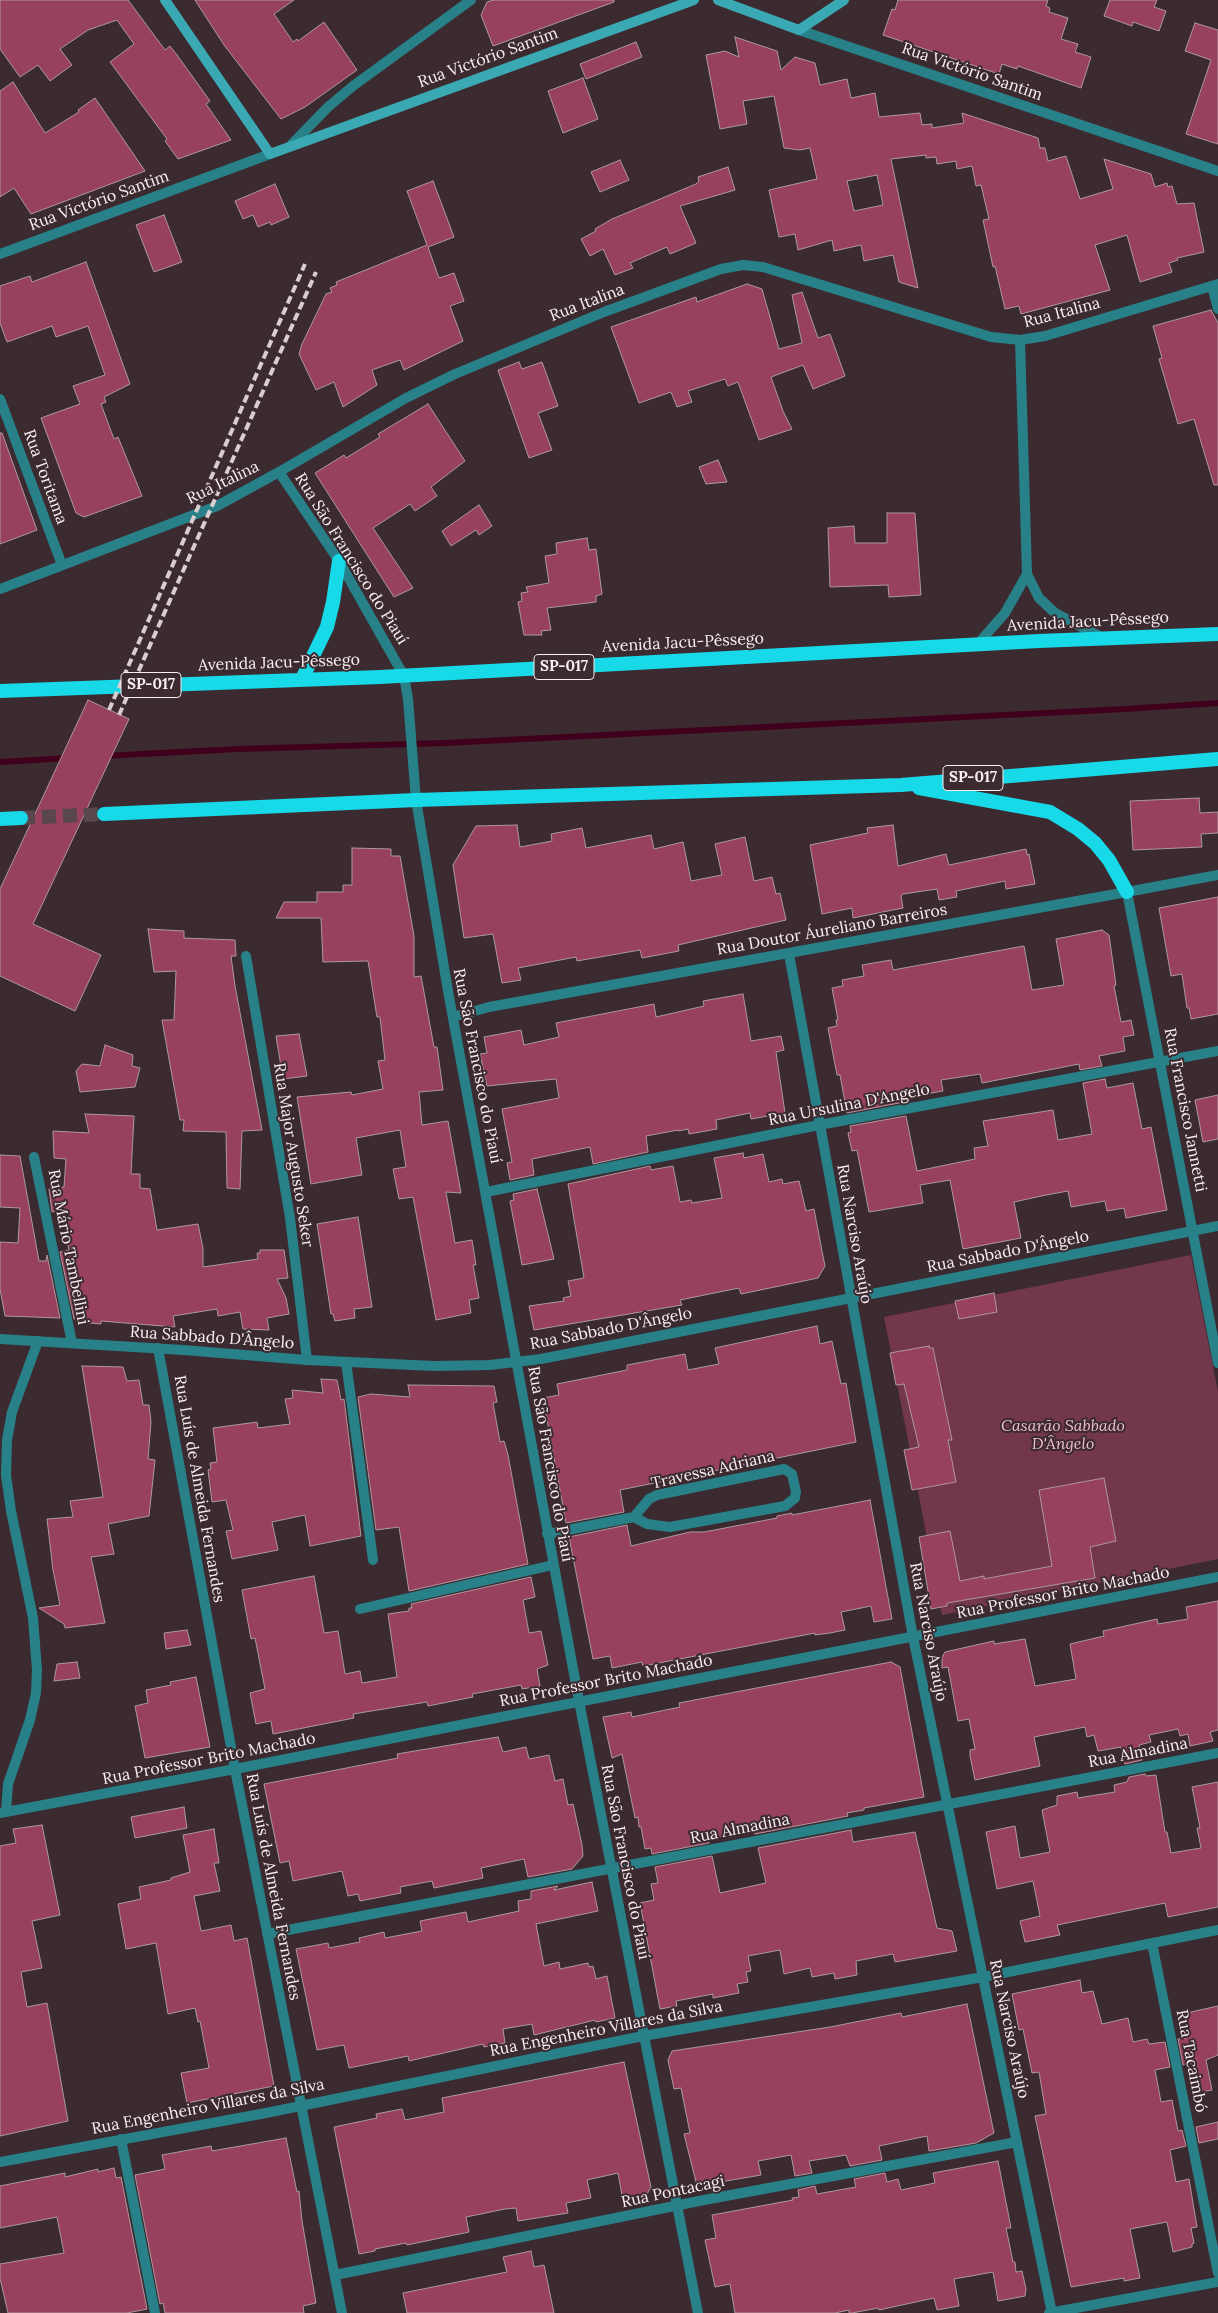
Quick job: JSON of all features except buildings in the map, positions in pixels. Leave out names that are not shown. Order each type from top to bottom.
[{"type":"highway","points":[[302,679],[327,627],[339,561]]},
{"type":"highway","name":"Avenida Jacu-Pêssego","points":[[0,691],[404,676],[723,657],[1218,634]]},
{"type":"highway","name":"SP-017","points":[[104,814],[416,800],[901,785],[1218,759]]},
{"type":"highway","points":[[901,785],[1050,812],[1078,829],[1095,843],[1109,860],[1127,892]]},
{"type":"highway","points":[[0,819],[21,818]]},
{"type":"main road","points":[[165,0],[270,154]]},
{"type":"main road","name":"Rua Victório Santim","points":[[270,154],[292,144],[694,0]]},
{"type":"main road","name":"Rua Victório Santim","points":[[718,0],[799,30]]},
{"type":"main road","points":[[799,30],[844,0]]},
{"type":"street","name":"Rua Victório Santim","points":[[292,144],[328,107],[353,86],[471,0]]},
{"type":"street","name":"Rua Victório Santim","points":[[799,30],[1218,171]]},
{"type":"street","name":"Rua Victório Santim","points":[[0,254],[270,154]]},
{"type":"street","name":"Rua Italina","points":[[0,589],[217,506],[406,398],[470,367],[604,312],[721,269],[742,265],[763,267],[992,337],[1020,340],[1044,336],[1215,285]]},
{"type":"street","points":[[1215,285],[1218,308]]},
{"type":"street","points":[[1020,340],[1027,574],[1040,598],[1055,613],[1105,639]]},
{"type":"street","name":"Rua Toritama","points":[[0,399],[62,565]]},
{"type":"street","name":"Rua São Francisco do Piauí","points":[[279,472],[339,561],[404,676],[408,699],[416,800],[453,1017],[547,1534],[698,2313]]},
{"type":"street","points":[[976,646],[1005,614],[1027,574]]},
{"type":"street","name":"Rua Doutor Áureliano Barreiros","points":[[453,1017],[489,1007],[1218,875]]},
{"type":"street","name":"Rua Francisco Jannetti","points":[[1127,892],[1218,1362]]},
{"type":"street","name":"Rua Narciso Araújo","points":[[789,954],[913,1637],[1051,2313]]},
{"type":"street","name":"Rua Major Augusto Seker","points":[[246,956],[290,1218],[307,1360]]},
{"type":"street","name":"Rua Ursulina D'Angelo","points":[[486,1192],[819,1125],[1218,1050]]},
{"type":"street","name":"Rua Mário Tambellini","points":[[34,1157],[72,1343]]},
{"type":"street","name":"Rua Sabbado D'Ângelo","points":[[0,1339],[158,1348],[307,1360],[434,1366],[490,1365],[541,1359],[1218,1226]]},
{"type":"street","points":[[3,1813],[8,1784],[30,1720],[36,1693],[37,1670],[33,1618],[11,1511],[6,1475],[6,1440],[12,1412],[38,1341]]},
{"type":"street","name":"Rua Luís de Almeida Fernandes","points":[[158,1348],[235,1769],[342,2313]]},
{"type":"street","points":[[346,1362],[373,1560]]},
{"type":"street","name":"Travessa Adriana","points":[[784,1469],[792,1474],[796,1492],[795,1498],[785,1506],[670,1527],[647,1524],[634,1517],[648,1499],[657,1495],[784,1469]]},
{"type":"street","points":[[547,1534],[634,1517]]},
{"type":"street","points":[[360,1609],[553,1565]]},
{"type":"street","name":"Rua Professor Brito Machado","points":[[3,1813],[1218,1577]]},
{"type":"street","name":"Rua Almadina","points":[[267,1934],[1218,1753]]},
{"type":"street","name":"Rua Engenheiro Villares da Silva","points":[[0,2162],[301,2105],[643,2036],[983,1977],[1218,1930]]},
{"type":"street","name":"Rua Tacaimbó","points":[[1152,1943],[1218,2273]]},
{"type":"street","points":[[121,2139],[155,2313]]},
{"type":"street","name":"Rua Pontacagi","points":[[335,2275],[677,2206],[1017,2142]]},
{"type":"street","points":[[1051,2313],[1218,2282]]},
{"type":"green space","name":"Casarão Sabbado D'Ângelo","points":[[1191,1255],[1218,1392],[1218,1559],[942,1615],[884,1317]]},
{"type":"waterway","points":[[103,756],[238,749],[445,743],[1218,703]]},
{"type":"waterway","points":[[0,762],[68,758]]},
{"type":"tunnel","points":[[21,818],[104,814]]},
{"type":"railway","points":[[109,710],[305,264]]},
{"type":"railway","points":[[119,715],[316,272]]}]
